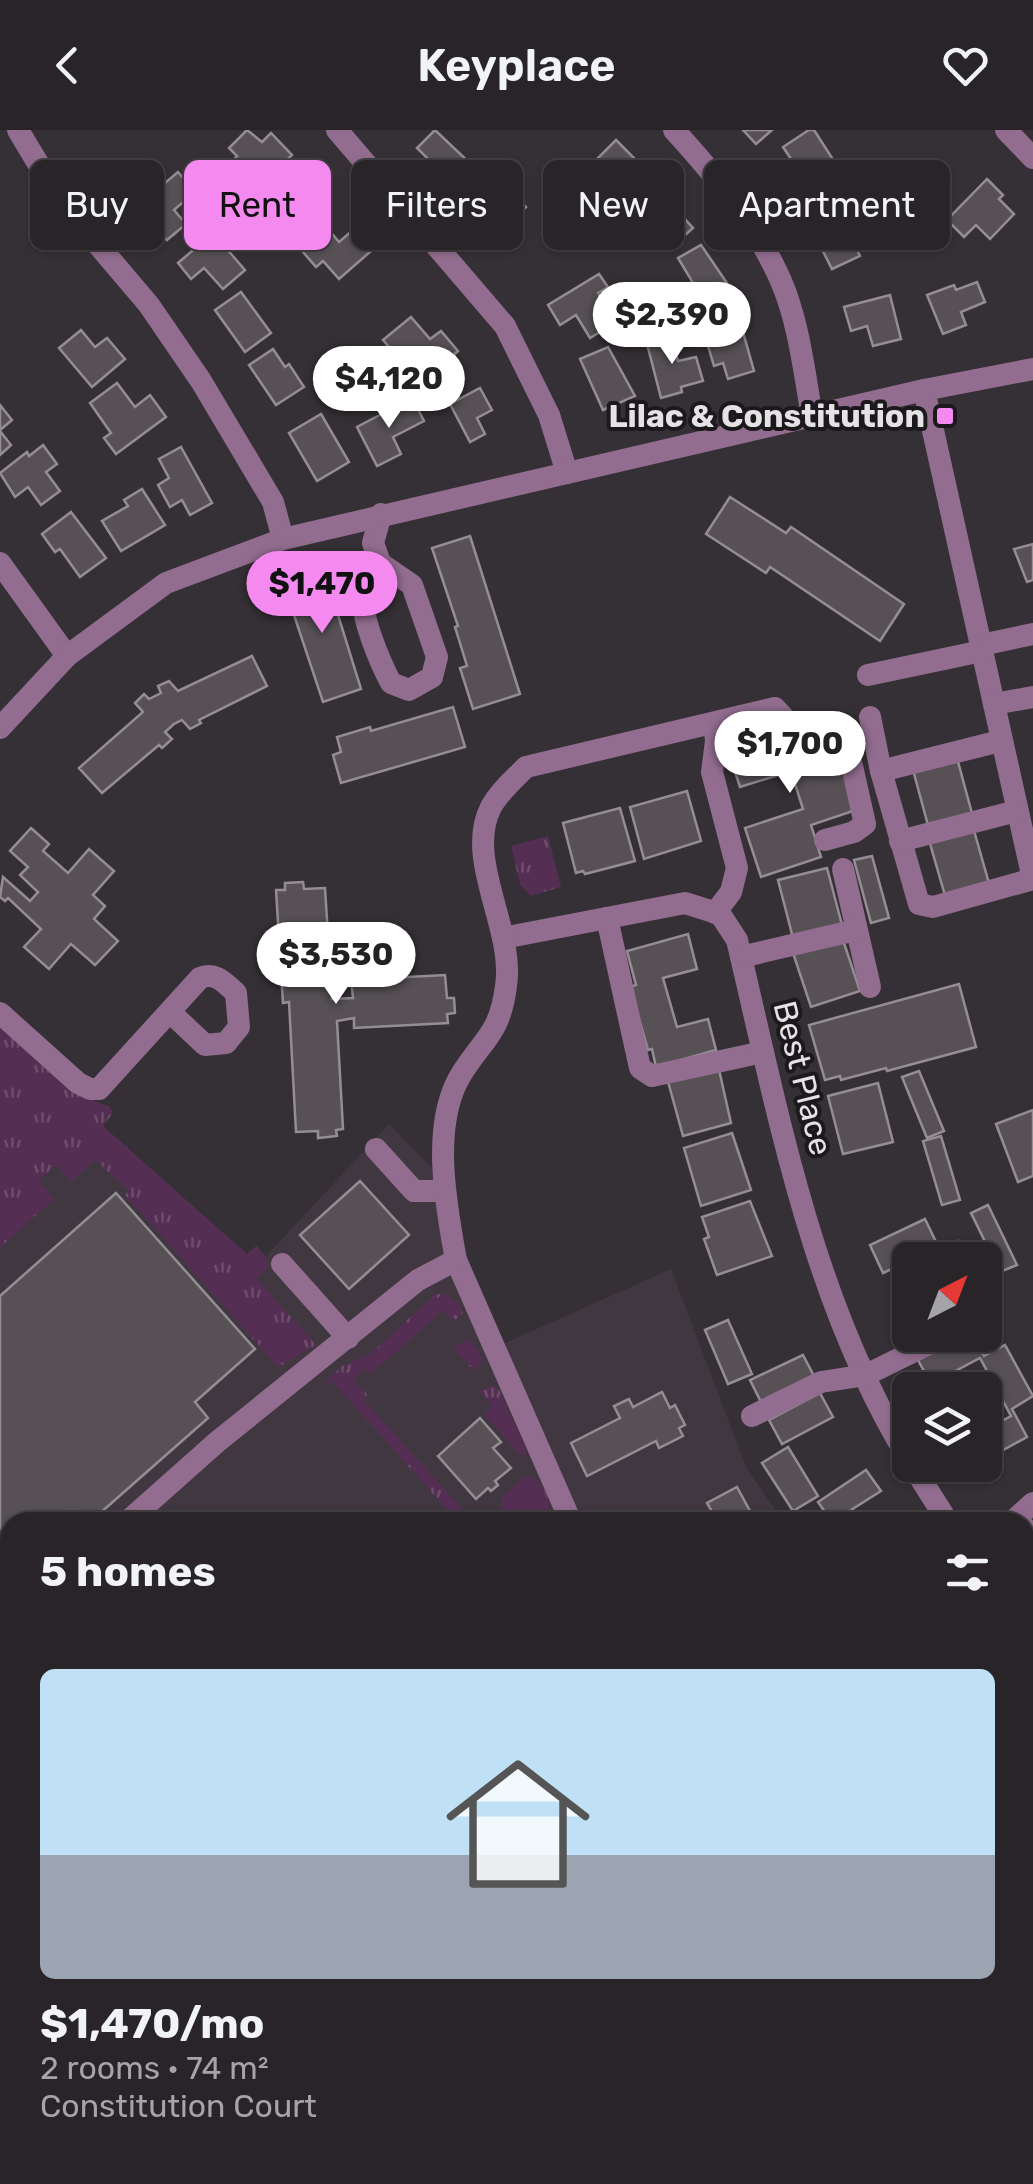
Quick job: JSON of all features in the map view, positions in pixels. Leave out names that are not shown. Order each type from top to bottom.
[{"type":"street","points":[[18,130],[60,200],[149,305],[201,381],[272,502],[282,538]]},
{"type":"street","points":[[337,130],[505,326],[549,415],[567,473]]},
{"type":"street","points":[[674,130],[732,198],[781,281],[800,344],[812,416]]},
{"type":"street","points":[[1006,130],[1033,158]]},
{"type":"street","points":[[0,728],[66,656],[166,583],[282,538],[924,390],[1033,369]]},
{"type":"street","points":[[870,717],[920,904],[933,907],[1033,879],[924,390]]},
{"type":"street","points":[[380,563],[364,592],[362,606],[391,684],[409,690],[432,676],[437,657],[412,585],[380,563],[373,543],[381,514]]},
{"type":"street","points":[[0,563],[66,656]]},
{"type":"street","points":[[868,675],[1033,634]]},
{"type":"street","points":[[994,704],[1033,697]]},
{"type":"street","points":[[567,1512],[456,1260],[446,1191],[450,1099],[462,1073],[486,1045],[501,1015],[507,981],[503,938],[481,839],[491,807],[526,767],[775,708],[800,731],[838,731],[847,744],[865,824],[854,832],[825,840]]},
{"type":"street","points":[[503,938],[685,903],[715,913],[731,892],[738,868],[712,772],[714,723]]},
{"type":"street","points":[[882,771],[1000,741]]},
{"type":"street","points":[[900,840],[1016,810]]},
{"type":"street","points":[[843,869],[870,987]]},
{"type":"street","name":"Best Place","points":[[715,913],[736,940],[791,1168],[835,1307],[892,1432]]},
{"type":"street","points":[[607,918],[640,1068],[652,1076],[764,1052]]},
{"type":"street","points":[[741,957],[856,930]]},
{"type":"street","points":[[0,1013],[90,1090],[100,1089],[170,1012]]},
{"type":"street","points":[[376,1149],[414,1191],[446,1191]]},
{"type":"street","points":[[138,1512],[218,1442],[418,1280],[456,1260]]},
{"type":"street","points":[[282,1264],[348,1338]]},
{"type":"street","points":[[752,1416],[821,1382],[866,1374],[912,1352]]},
{"type":"street","name":"Best Place","points":[[923,1482],[942,1512]]},
{"type":"shaded area","points":[[0,1051],[255,1268],[389,1124],[457,1193],[464,1254],[503,1344],[671,1269],[746,1467],[776,1512],[0,1512]]},
{"type":"green space","points":[[548,836],[561,887],[531,896],[520,884],[511,846]]},
{"type":"green space","points":[[0,1027],[71,1092],[110,1107],[113,1113],[103,1126],[247,1254],[256,1246],[264,1254],[269,1266],[256,1278],[316,1345],[278,1367],[125,1195],[129,1190],[95,1160],[72,1181],[56,1165],[39,1180],[54,1199],[0,1248]]},
{"type":"green space","points":[[443,1293],[460,1304],[463,1313],[454,1321],[443,1310],[371,1374],[365,1368],[353,1380],[367,1394],[365,1401],[465,1512],[449,1512],[332,1381],[321,1386],[342,1366],[369,1355],[435,1295]]},
{"type":"green space","points":[[469,1339],[481,1355],[481,1364],[474,1371],[453,1348]]},
{"type":"green space","points":[[490,1386],[499,1390],[526,1449],[526,1461],[484,1414],[492,1406],[479,1391]]},
{"type":"green space","points":[[529,1476],[538,1482],[545,1492],[549,1512],[505,1512],[502,1508],[501,1499]]},
{"type":"building","points":[[247,130],[262,142],[271,133],[292,155],[287,160],[234,160],[237,156],[229,148]]},
{"type":"building","points":[[435,130],[467,160],[429,160],[417,148]]},
{"type":"building","points":[[743,130],[772,130],[756,144]]},
{"type":"building","points":[[814,130],[833,160],[792,160],[783,147]]},
{"type":"building","points":[[616,140],[634,158],[632,160],[596,160]]},
{"type":"building","points":[[178,172],[184,179],[184,201],[174,210],[184,226],[167,240],[164,237],[164,184]]},
{"type":"building","points":[[987,179],[1014,214],[990,239],[976,225],[964,237],[950,223],[950,217]]},
{"type":"building","points":[[684,218],[693,228],[684,236]]},
{"type":"building","points":[[331,232],[339,242],[351,232],[351,250],[371,251],[339,279],[323,261],[316,267],[303,252],[331,250]]},
{"type":"building","points":[[701,245],[727,283],[702,298],[678,258]]},
{"type":"building","points":[[193,250],[228,250],[245,270],[223,289],[204,268],[191,279],[178,263]]},
{"type":"building","points":[[822,250],[857,250],[860,256],[832,269]]},
{"type":"building","points":[[599,274],[608,287],[598,293],[616,322],[590,338],[576,315],[560,325],[548,305]]},
{"type":"building","points":[[977,282],[985,302],[961,312],[966,325],[943,334],[927,295]]},
{"type":"building","points":[[241,292],[271,333],[245,352],[215,310]]},
{"type":"building","points":[[890,295],[901,339],[873,346],[867,326],[851,331],[844,307]]},
{"type":"building","points":[[411,317],[430,339],[441,331],[458,351],[428,377],[407,353],[399,359],[383,340]]},
{"type":"building","points":[[741,325],[754,371],[728,379],[723,363],[714,366],[705,336]]},
{"type":"building","points":[[81,330],[95,347],[107,338],[125,359],[92,387],[59,348]]},
{"type":"building","points":[[671,334],[678,361],[696,357],[703,381],[661,398],[646,340]]},
{"type":"building","points":[[608,347],[635,396],[603,410],[580,359]]},
{"type":"building","points":[[273,349],[304,387],[276,405],[249,365]]},
{"type":"building","points":[[117,383],[135,407],[150,395],[166,417],[116,454],[104,438],[111,433],[90,403]]},
{"type":"building","points":[[480,388],[492,410],[477,418],[485,434],[470,442],[450,404]]},
{"type":"building","points":[[412,398],[424,421],[393,437],[401,454],[377,466],[357,427]]},
{"type":"building","points":[[0,405],[12,420],[0,430]]},
{"type":"building","points":[[321,414],[349,462],[317,481],[289,433]]},
{"type":"building","points":[[0,431],[11,445],[0,455]]},
{"type":"building","points":[[43,445],[57,464],[46,472],[60,491],[41,505],[28,487],[15,497],[0,473]]},
{"type":"building","points":[[181,447],[212,503],[190,515],[182,500],[170,507],[158,485],[169,478],[159,459]]},
{"type":"building","points":[[142,489],[165,525],[121,551],[102,521],[128,506],[124,500]]},
{"type":"building","points":[[730,497],[786,533],[791,527],[904,604],[880,641],[770,567],[766,573],[706,534]]},
{"type":"building","points":[[71,512],[106,558],[80,577],[60,549],[55,552],[42,534]]},
{"type":"building","points":[[470,536],[520,694],[473,709],[460,668],[467,666],[455,627],[458,626],[432,548]]},
{"type":"building","points":[[1033,544],[1033,580],[1027,582],[1014,549]]},
{"type":"building","points":[[325,573],[361,689],[323,702],[290,603],[279,607],[273,591]]},
{"type":"building","points":[[252,656],[267,686],[199,720],[201,723],[190,729],[182,720],[174,724],[165,732],[172,739],[162,748],[159,745],[102,793],[79,768],[143,712],[135,703],[144,694],[149,699],[161,693],[158,686],[169,681],[178,691]]},
{"type":"building","points":[[453,707],[465,747],[341,783],[333,755],[341,752],[337,737]]},
{"type":"building","points":[[786,722],[799,762],[837,750],[856,810],[811,825],[821,857],[761,877],[745,828],[803,809],[791,771],[740,787],[725,741]]},
{"type":"building","points":[[957,758],[973,817],[929,829],[913,770]]},
{"type":"building","points":[[687,791],[701,841],[644,859],[630,807]]},
{"type":"building","points":[[620,808],[635,861],[576,873],[563,823]]},
{"type":"building","points":[[973,827],[990,887],[946,899],[929,840]]},
{"type":"building","points":[[31,828],[49,844],[43,851],[68,873],[89,849],[114,871],[93,895],[105,906],[94,919],[118,941],[95,965],[71,944],[49,969],[24,947],[41,929],[8,898],[5,901],[0,897],[3,877],[30,901],[38,892],[20,875],[28,867],[10,851]]},
{"type":"building","points":[[872,856],[889,918],[871,923],[854,860]]},
{"type":"building","points":[[827,868],[842,925],[793,938],[778,880]]},
{"type":"building","points":[[303,882],[304,889],[325,888],[332,999],[353,998],[351,980],[445,975],[447,998],[454,998],[455,1013],[447,1014],[448,1023],[354,1028],[354,1018],[337,1021],[343,1129],[336,1130],[337,1136],[318,1138],[318,1131],[296,1132],[289,1002],[283,1003],[276,890],[285,890],[285,883]]},
{"type":"building","points":[[688,934],[697,969],[663,978],[677,1027],[708,1019],[716,1050],[656,1067],[630,987],[636,985],[627,951]]},
{"type":"building","points":[[841,934],[860,991],[811,1007],[792,950]]},
{"type":"building","points":[[959,984],[976,1047],[887,1071],[886,1068],[841,1080],[840,1076],[825,1080],[809,1025]]},
{"type":"building","points":[[718,1065],[731,1123],[683,1136],[667,1078]]},
{"type":"building","points":[[919,1071],[944,1131],[927,1138],[902,1077]]},
{"type":"building","points":[[878,1083],[893,1142],[843,1154],[828,1096]]},
{"type":"building","points":[[1033,1110],[1033,1176],[1018,1182],[996,1124]]},
{"type":"building","points":[[732,1133],[751,1190],[701,1206],[684,1148]]},
{"type":"building","points":[[941,1136],[960,1200],[942,1205],[923,1141]]},
{"type":"building","points":[[360,1181],[409,1235],[349,1289],[300,1235]]},
{"type":"building","points":[[116,1193],[255,1349],[195,1402],[208,1418],[101,1512],[0,1512],[0,1296]]},
{"type":"building","points":[[750,1201],[772,1256],[717,1275],[704,1239],[709,1237],[702,1217]]},
{"type":"building","points":[[988,1205],[1017,1265],[1002,1271],[1002,1242],[985,1242],[971,1213]]},
{"type":"building","points":[[925,1219],[936,1242],[892,1242],[892,1269],[883,1273],[870,1245]]},
{"type":"building","points":[[728,1320],[752,1374],[728,1384],[705,1330]]},
{"type":"building","points":[[1005,1345],[1033,1396],[1012,1409],[1027,1437],[1002,1451],[1002,1421],[1011,1416],[1002,1399],[1002,1372],[987,1372],[980,1358],[954,1372],[924,1372],[918,1360],[932,1352],[982,1352],[984,1356],[1002,1352]]},
{"type":"building","points":[[803,1355],[815,1378],[762,1404],[750,1380]]},
{"type":"building","points":[[662,1392],[670,1408],[675,1405],[685,1425],[679,1428],[683,1436],[659,1448],[656,1441],[587,1476],[571,1443],[620,1418],[614,1406],[629,1399],[633,1407]]},
{"type":"building","points":[[820,1393],[833,1417],[782,1444],[769,1420]]},
{"type":"building","points":[[480,1418],[501,1442],[493,1448],[511,1468],[495,1481],[498,1485],[476,1499],[438,1456]]},
{"type":"building","points":[[788,1447],[818,1496],[793,1511],[762,1463]]},
{"type":"building","points":[[866,1470],[881,1491],[848,1512],[825,1512],[818,1502]]},
{"type":"building","points":[[737,1487],[751,1512],[712,1512],[707,1503]]},
{"type":"place","name":"Lilac & Constitution","points":[[945,416]]}]
